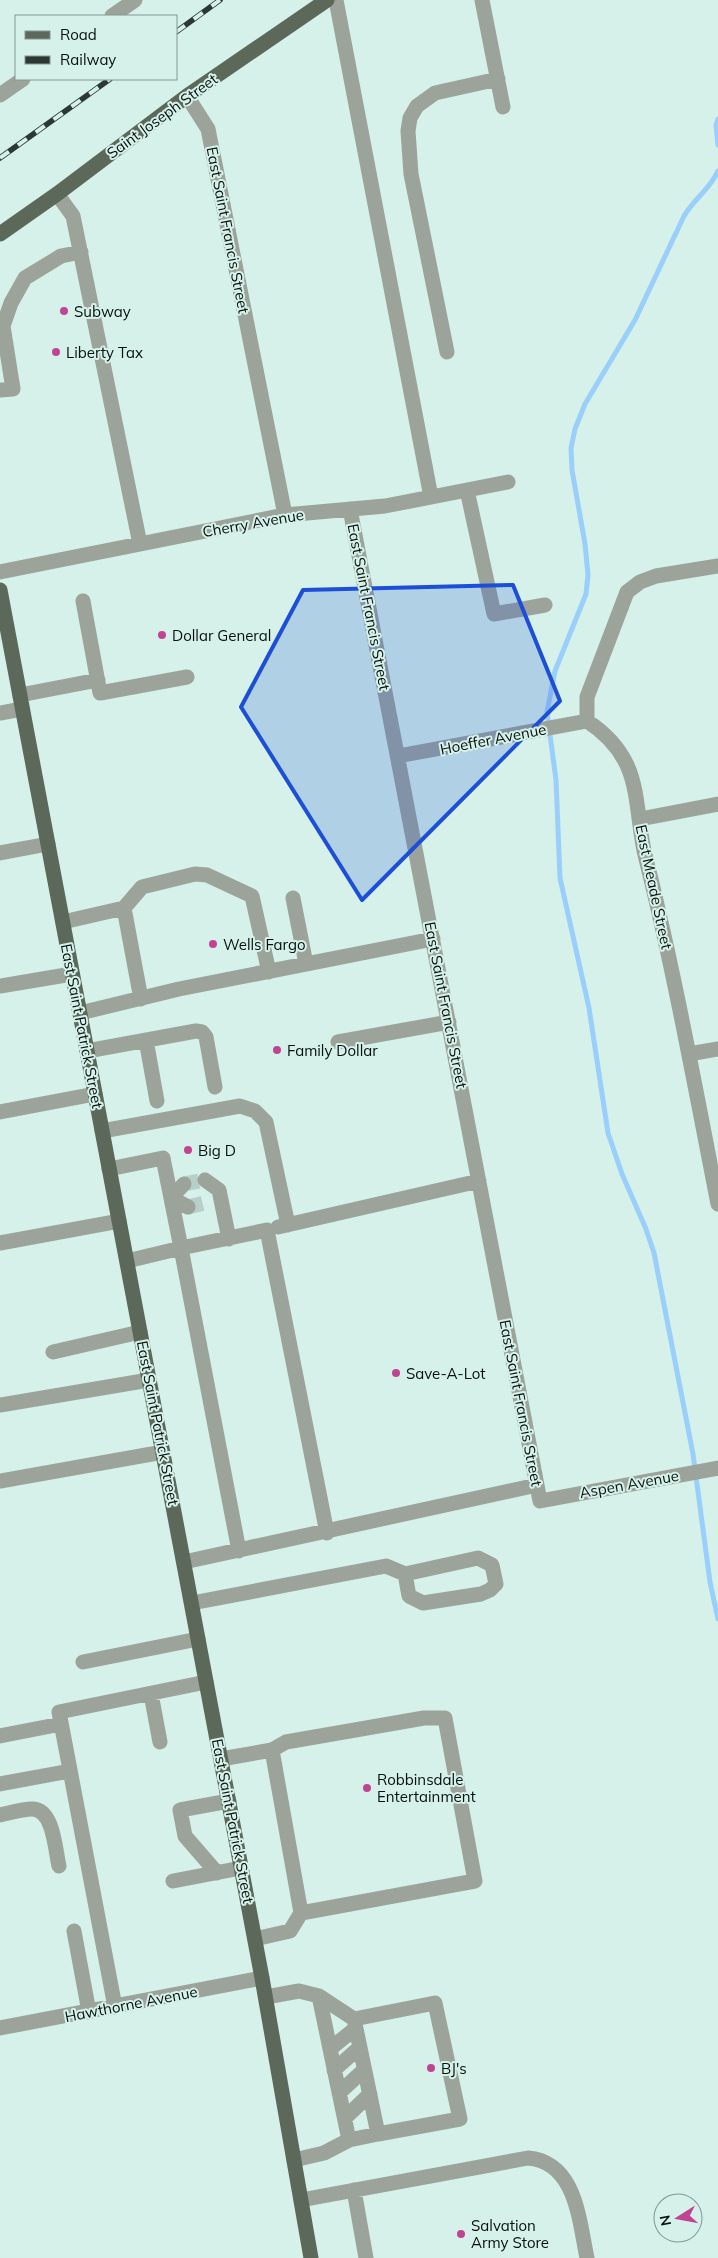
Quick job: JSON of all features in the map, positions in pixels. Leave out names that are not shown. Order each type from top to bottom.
[{"type":"main road","name":"Saint Joseph Street","points":[[0,234],[58,194],[187,96],[327,0]]},
{"type":"main road","name":"East Saint Patrick Street","points":[[0,590],[242,1868],[311,2258]]},
{"type":"street","points":[[113,15],[135,0]]},
{"type":"street","points":[[336,0],[431,497]]},
{"type":"street","points":[[482,0],[503,107]]},
{"type":"street","points":[[447,352],[411,174],[408,132],[410,118],[417,106],[435,93],[498,79]]},
{"type":"street","points":[[0,95],[22,80]]},
{"type":"street","name":"East Saint Francis Street","points":[[187,96],[208,129],[285,515]]},
{"type":"street","points":[[58,194],[73,216],[140,544]]},
{"type":"street","points":[[0,390],[13,389],[3,326],[11,303],[25,278],[61,256],[81,252]]},
{"type":"street","name":"Cherry Avenue","points":[[0,572],[285,515],[385,506],[508,482]]},
{"type":"street","points":[[466,490],[494,614],[545,605]]},
{"type":"street","name":"East Saint Francis Street","points":[[350,509],[540,1501]]},
{"type":"street","points":[[587,721],[587,697],[627,592],[640,582],[656,576],[718,566]]},
{"type":"street","points":[[83,601],[100,693],[187,677]]},
{"type":"street","points":[[0,713],[21,702],[98,680]]},
{"type":"street","name":"Hoeffer Avenue","points":[[398,756],[587,721]]},
{"type":"street","name":"East Meade Street","points":[[587,721],[607,736],[628,766],[640,819],[643,846],[666,940],[718,1204]]},
{"type":"street","points":[[640,819],[718,804]]},
{"type":"street","points":[[0,852],[48,844]]},
{"type":"street","points":[[63,922],[124,908],[142,887],[195,874],[207,875],[248,892],[255,900],[269,972]]},
{"type":"street","points":[[293,898],[306,964]]},
{"type":"street","points":[[124,908],[141,999]]},
{"type":"street","points":[[80,1013],[306,964],[433,939]]},
{"type":"street","points":[[0,986],[72,974]]},
{"type":"street","points":[[338,1042],[449,1022]]},
{"type":"street","points":[[87,1050],[202,1032],[206,1038],[215,1087]]},
{"type":"street","points":[[146,1040],[157,1101]]},
{"type":"street","points":[[689,1054],[718,1049]]},
{"type":"street","points":[[0,1112],[95,1094]]},
{"type":"street","points":[[102,1131],[240,1106],[255,1111],[266,1122],[288,1225]]},
{"type":"street","points":[[110,1169],[162,1158],[239,1551]]},
{"type":"street","points":[[204,1180],[219,1190],[228,1239]]},
{"type":"street","points":[[127,1261],[479,1181]]},
{"type":"street","points":[[171,1198],[184,1184]]},
{"type":"street","points":[[209,1202],[219,1190]]},
{"type":"street","points":[[171,1198],[188,1207]]},
{"type":"street","points":[[0,1243],[119,1221]]},
{"type":"street","points":[[267,1230],[326,1532]]},
{"type":"street","points":[[53,1352],[140,1332]]},
{"type":"street","points":[[0,1406],[149,1380]]},
{"type":"street","points":[[0,1481],[163,1452]]},
{"type":"street","name":"Aspen Avenue","points":[[540,1501],[715,1468]]},
{"type":"street","points":[[184,1562],[537,1486]]},
{"type":"street","points":[[192,1603],[386,1566],[405,1574],[478,1558],[492,1565],[496,1584],[490,1590],[481,1594],[423,1603],[409,1596],[405,1574]]},
{"type":"street","points":[[84,1662],[198,1639]]},
{"type":"street","points":[[115,2007],[59,1712],[206,1682]]},
{"type":"street","points":[[151,1694],[160,1742]]},
{"type":"street","points":[[221,1759],[272,1750],[286,1742],[424,1718],[445,1718],[475,1881],[301,1913]]},
{"type":"street","points":[[0,1736],[61,1724]]},
{"type":"street","points":[[255,1939],[290,1931],[301,1913],[272,1750]]},
{"type":"street","points":[[0,1784],[70,1770]]},
{"type":"street","points":[[216,1873],[185,1836],[180,1810],[229,1801]]},
{"type":"street","points":[[0,1815],[33,1809],[42,1812],[49,1820],[59,1866]]},
{"type":"street","points":[[173,1881],[242,1868]]},
{"type":"street","points":[[74,1931],[89,2012]]},
{"type":"street","name":"Hawthorne Avenue","points":[[0,2028],[262,1978]]},
{"type":"street","points":[[266,1997],[299,1991],[319,1996],[355,2024],[378,2134]]},
{"type":"street","points":[[319,1996],[348,2140]]},
{"type":"street","points":[[330,2049],[355,2024],[435,2003],[460,2119],[348,2140]]},
{"type":"street","points":[[334,2070],[360,2047]]},
{"type":"street","points":[[339,2094],[364,2070]]},
{"type":"street","points":[[344,2118],[370,2094]]},
{"type":"street","points":[[294,2160],[324,2153],[348,2140],[374,2116]]},
{"type":"street","points":[[301,2200],[528,2158],[542,2159],[554,2167],[566,2181],[573,2194],[587,2258]]},
{"type":"street","points":[[354,2190],[366,2258]]},
{"type":"highlighted area","points":[[513,585],[560,701],[362,900],[241,707],[303,590]]},
{"type":"waterway","points":[[718,119],[716,125],[718,145]]},
{"type":"waterway","points":[[718,171],[711,183],[684,216],[635,320],[585,404],[575,429],[571,448],[572,470],[585,544],[588,575],[586,594],[555,671],[547,712],[556,780],[560,878],[589,1008],[608,1133],[622,1174],[646,1229],[654,1253],[693,1454],[710,1582],[718,1619]]},
{"type":"tunnel","points":[[184,1184],[205,1180]]},
{"type":"tunnel","points":[[188,1207],[209,1202]]},
{"type":"railway","points":[[178,31],[220,0]]},
{"type":"railway","points":[[0,158],[109,80]]},
{"type":"place","name":"Subway","points":[[64,311]]},
{"type":"place","name":"Liberty Tax","points":[[56,352]]},
{"type":"place","name":"Dollar General","points":[[162,635]]},
{"type":"place","name":"Wells Fargo","points":[[213,944]]},
{"type":"place","name":"Family Dollar","points":[[277,1050]]},
{"type":"place","name":"Big D","points":[[188,1150]]},
{"type":"place","name":"Save-A-Lot","points":[[396,1373]]},
{"type":"place","name":"Robbinsdale Entertainment","points":[[367,1788]]},
{"type":"place","name":"BJ's","points":[[431,2068]]},
{"type":"place","name":"Salvation Army Store","points":[[461,2234]]}]
